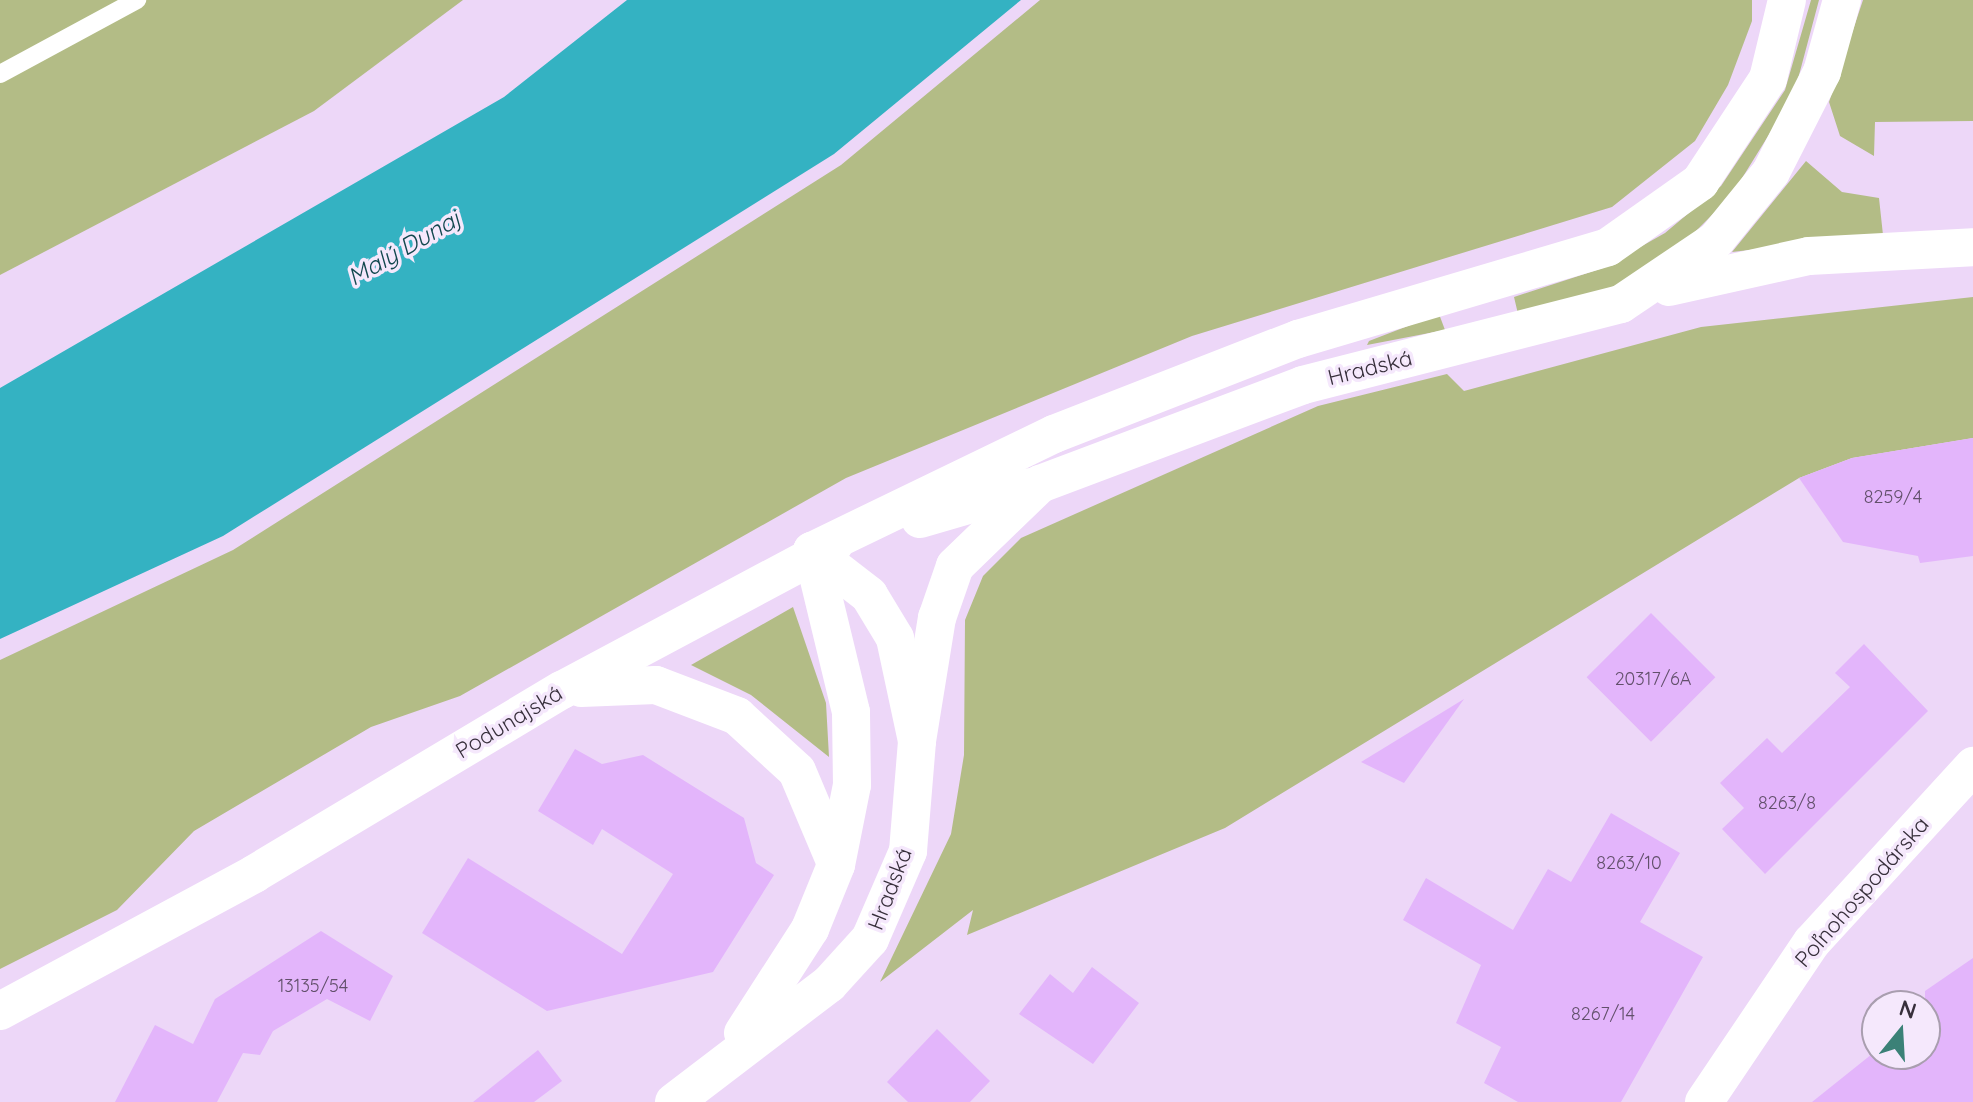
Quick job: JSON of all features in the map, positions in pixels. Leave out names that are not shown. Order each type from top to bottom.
[{"type":"street","points":[[812,551],[1054,434],[1298,339],[1608,247],[1700,182],[1768,79],[1787,0]]},
{"type":"street","name":"Hradská","points":[[674,1102],[721,1062],[829,984],[870,939],[908,851],[917,741],[937,618],[955,566],[1040,484],[1303,385],[1621,304],[1716,240],[1771,172],[1822,72],[1842,0]]},
{"type":"street","points":[[1621,304],[1712,273],[1795,259],[1973,247]]},
{"type":"street","name":"Podunajská","points":[[0,1011],[254,874],[562,690],[812,551],[1040,484]]},
{"type":"street","name":"Hradská","points":[[812,551],[869,595],[895,638],[917,741]]},
{"type":"street","name":"Hradská","points":[[721,1062],[772,995],[836,865],[852,785],[851,712],[812,551]]},
{"type":"street","points":[[562,690],[656,685],[737,716],[797,771],[818,805],[836,865]]},
{"type":"street","name":"Poľnohospodárska","points":[[1704,1102],[1812,942],[1973,766]]},
{"type":"lane","points":[[0,74],[137,0]]},
{"type":"green space","points":[[0,0],[463,0],[314,111],[0,275]]},
{"type":"green space","points":[[1040,0],[1752,0],[1752,21],[1728,85],[1695,141],[1612,207],[1192,336],[846,478],[460,696],[371,727],[194,831],[117,910],[0,969],[0,660],[233,550],[841,165]]},
{"type":"green space","points":[[1811,0],[1819,0],[1794,94],[1731,196],[1693,234],[1612,288],[1518,314],[1514,297],[1603,268],[1665,233],[1721,186],[1785,90]]},
{"type":"green space","points":[[1863,0],[1973,0],[1973,121],[1875,122],[1874,156],[1840,136],[1829,102]]},
{"type":"green space","points":[[1806,161],[1842,192],[1879,198],[1883,235],[1732,252]]},
{"type":"green space","points":[[1973,297],[1973,438],[1852,458],[1799,478],[1225,828],[967,935],[973,910],[880,982],[951,834],[964,755],[965,620],[983,576],[1021,538],[1318,406],[1447,374],[1464,391],[1701,327]]},
{"type":"green space","points":[[1439,314],[1445,330],[1367,345],[1369,341]]},
{"type":"green space","points":[[793,607],[826,703],[829,757],[751,695],[691,665]]},
{"type":"water","name":"Malý Dunaj","points":[[627,0],[1021,0],[834,154],[223,536],[0,639],[0,388],[504,97]]},
{"type":"building","points":[[1973,438],[1973,556],[1920,563],[1918,556],[1843,542],[1799,478],[1852,458]]},
{"type":"building","points":[[1651,613],[1715,677],[1651,742],[1587,677]]},
{"type":"building","points":[[1864,644],[1928,711],[1765,874],[1722,829],[1744,808],[1720,783],[1767,738],[1782,753],[1850,687],[1835,673]]},
{"type":"building","points":[[1464,699],[1404,783],[1361,762]]},
{"type":"building","points":[[575,749],[602,764],[643,755],[744,818],[756,863],[774,875],[713,972],[547,1011],[422,933],[468,858],[622,954],[673,874],[602,829],[593,845],[538,811]]},
{"type":"building","points":[[1611,813],[1680,853],[1640,922],[1703,957],[1621,1102],[1518,1102],[1484,1083],[1501,1047],[1456,1023],[1481,965],[1403,920],[1426,878],[1513,930],[1548,869],[1571,882]]},
{"type":"building","points":[[321,931],[393,976],[370,1021],[327,999],[273,1031],[260,1055],[243,1053],[217,1102],[115,1102],[155,1025],[193,1044],[215,999]]},
{"type":"building","points":[[1973,958],[1973,1102],[1812,1102],[1861,1063],[1861,1070],[1941,1070],[1941,990],[1926,990]]},
{"type":"building","points":[[1092,967],[1139,1003],[1093,1064],[1019,1014],[1050,974],[1073,993]]},
{"type":"building","points":[[937,1029],[990,1081],[970,1102],[908,1102],[887,1082]]},
{"type":"building","points":[[538,1050],[562,1081],[534,1102],[473,1102]]}]
